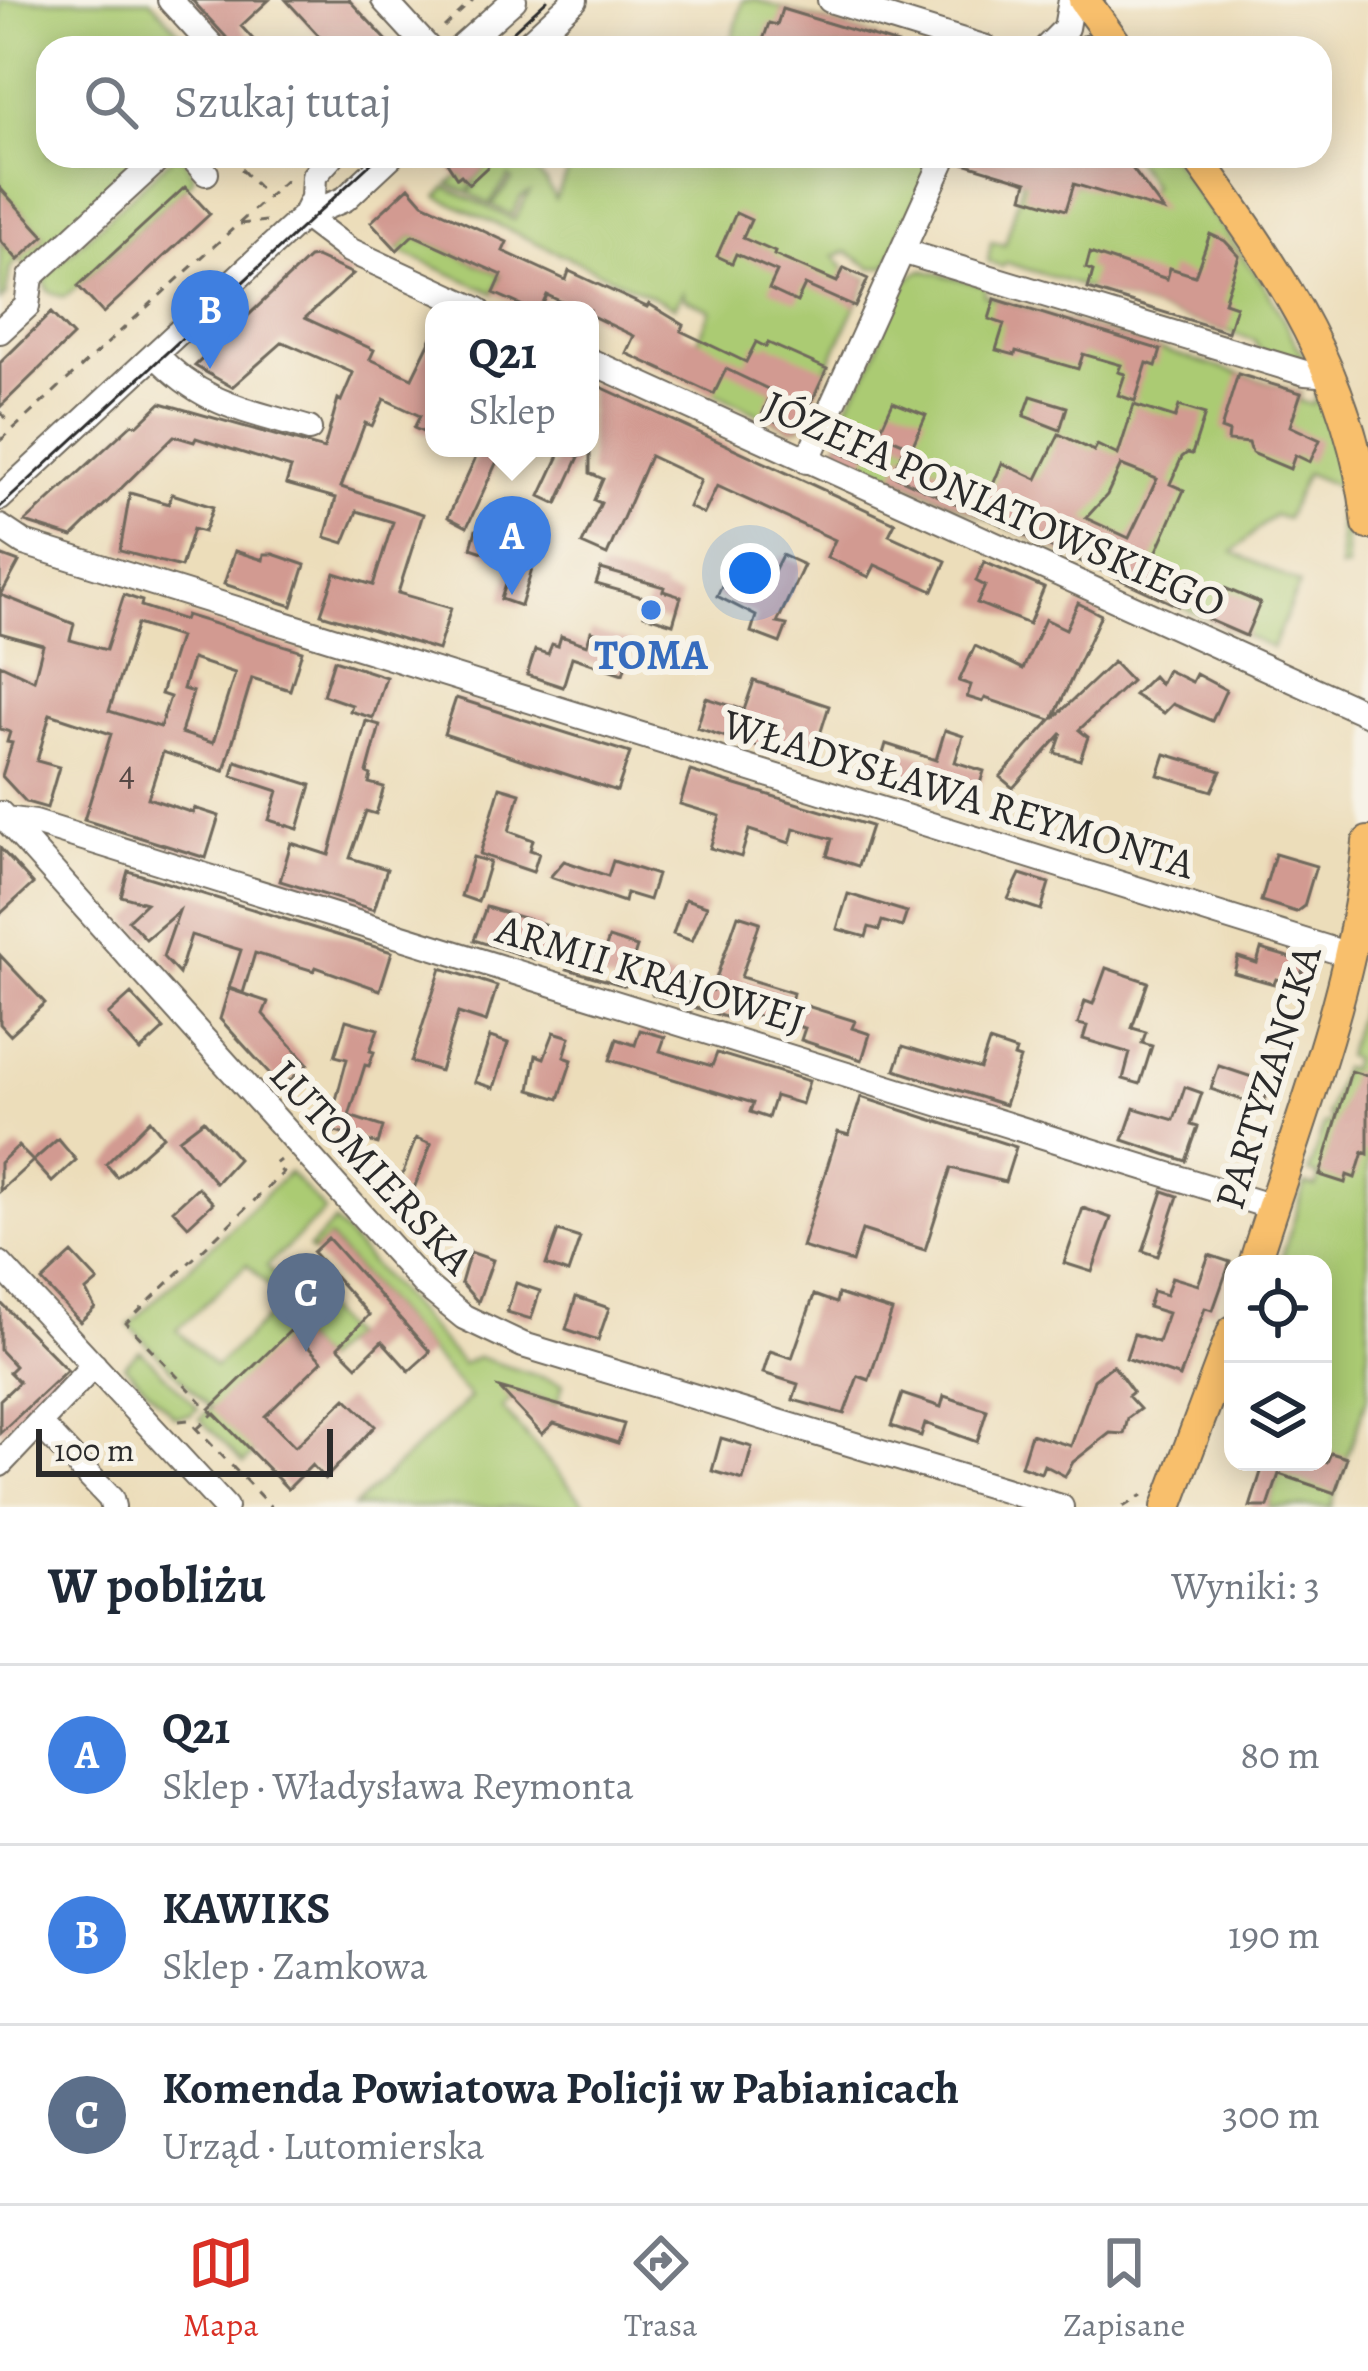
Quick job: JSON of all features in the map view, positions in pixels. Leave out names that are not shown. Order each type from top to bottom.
[{"type":"main road","points":[[1084,0],[1101,36]]},
{"type":"main road","points":[[1204,168],[1286,285],[1332,375],[1353,440],[1368,524]]},
{"type":"main road","name":"PARTYZANCKA","points":[[1257,1255],[1349,955],[1368,842]]},
{"type":"main road","points":[[1167,1507],[1224,1355]]},
{"type":"street","points":[[170,0],[203,36]]},
{"type":"street","points":[[384,0],[429,36]]},
{"type":"street","points":[[474,36],[514,0]]},
{"type":"street","points":[[498,36],[537,0]]},
{"type":"street","points":[[536,36],[575,0]]},
{"type":"street","points":[[830,0],[947,36]]},
{"type":"street","points":[[1058,36],[1066,28],[1071,0]]},
{"type":"street","points":[[0,331],[27,305],[31,277],[149,168]]},
{"type":"street","points":[[304,216],[313,198],[314,176],[321,168]]},
{"type":"street","points":[[0,498],[355,168]]},
{"type":"street","points":[[304,216],[345,199],[378,168]]},
{"type":"street","points":[[807,460],[941,168]]},
{"type":"street","points":[[304,216],[349,250],[459,301]]},
{"type":"street","points":[[904,252],[1305,373],[1332,375]]},
{"type":"street","points":[[155,354],[204,396],[309,429]]},
{"type":"street","name":"JÓZEFA PONIATOWSKIEGO","points":[[599,365],[1368,714]]},
{"type":"street","name":"WŁADYSŁAWA REYMONTA","points":[[0,527],[24,543],[1349,955]]},
{"type":"street","name":"ARMII KRAJOWEJ","points":[[3,816],[1272,1207]]},
{"type":"street","name":"LUTOMIERSKA","points":[[3,816],[409,1268],[437,1298],[464,1317],[523,1345],[1060,1507]]},
{"type":"street","points":[[0,1264],[225,1507]]},
{"type":"street","points":[[0,1464],[94,1366]]},
{"type":"street","points":[[41,1425],[111,1499],[112,1507]]},
{"type":"path","points":[[438,36],[473,0]]},
{"type":"path","points":[[240,168],[261,190]]},
{"type":"path","points":[[0,441],[297,170]]},
{"type":"path","points":[[0,412],[10,423],[0,424]]},
{"type":"path","points":[[197,1429],[213,1414],[126,1323],[283,1173],[275,1164],[283,1157]]},
{"type":"path","points":[[188,1420],[271,1507]]},
{"type":"green space","points":[[0,0],[150,0],[183,36],[36,36],[36,168],[136,168],[28,266],[18,260],[44,236],[0,188]]},
{"type":"green space","points":[[743,0],[755,0],[872,36],[733,36]]},
{"type":"green space","points":[[161,168],[189,168],[194,176],[191,182],[69,294],[63,297],[48,291],[44,278]]},
{"type":"green space","points":[[487,168],[532,168],[555,199],[569,170],[564,168],[930,168],[887,266],[872,268],[847,252],[834,256],[844,268],[868,279],[800,427],[792,429],[682,378],[711,310],[686,299],[683,292],[675,307],[438,197],[446,187],[514,220],[529,193],[521,197],[512,215],[492,205],[512,180],[509,177],[489,204],[469,193],[477,183],[467,192],[449,184],[460,174],[470,184]]},
{"type":"green space","points":[[1140,168],[1179,168],[1267,289],[1308,366],[1260,351],[1254,340],[988,261],[991,242],[1005,245],[1023,181],[1018,179],[1148,190],[1153,186]]},
{"type":"green space","points":[[413,235],[501,275],[494,293],[397,250]]},
{"type":"green space","points":[[0,240],[18,260],[10,268],[6,295],[0,301]]},
{"type":"green space","points":[[922,270],[986,286],[984,295],[1301,393],[1299,401],[1313,405],[1318,390],[1343,477],[1347,568],[1340,569],[1337,486],[1306,473],[1286,519],[1274,515],[1233,552],[1300,584],[1272,648],[839,452],[837,445],[846,425],[841,420],[873,360],[895,298]]},
{"type":"green space","points":[[1368,980],[1368,1395],[1331,1507],[1268,1507],[1280,1471],[1332,1471],[1332,1255],[1283,1255],[1305,1184],[1316,1187],[1320,1176],[1309,1172],[1331,1116],[1327,1115],[1342,1068],[1350,1069],[1353,1059],[1346,1056]]},
{"type":"green space","points":[[289,1172],[325,1211],[267,1266],[280,1281],[272,1290],[247,1264],[177,1330],[215,1367],[283,1303],[279,1297],[288,1289],[308,1293],[349,1336],[321,1361],[291,1330],[254,1453],[244,1463],[200,1419],[210,1408],[129,1325]]},
{"type":"green space","points":[[334,1222],[462,1364],[478,1357],[563,1384],[557,1404],[518,1393],[502,1408],[588,1507],[353,1507],[470,1398],[329,1238],[313,1252],[309,1248]]},
{"type":"green space","points":[[140,1350],[198,1408],[190,1415],[175,1417],[124,1365]]},
{"type":"building","points":[[192,0],[269,0],[241,26],[250,36],[225,36]]},
{"type":"building","points":[[286,0],[349,0],[383,36],[319,36]]},
{"type":"building","points":[[782,9],[871,36],[764,36],[769,23],[777,25]]},
{"type":"building","points":[[451,168],[486,168],[469,184],[461,175],[457,178]]},
{"type":"building","points":[[980,168],[1132,168],[1164,211],[1074,184],[1066,210],[1023,197],[1027,182]]},
{"type":"building","points":[[185,187],[210,214],[103,313],[78,286]]},
{"type":"building","points":[[409,187],[423,203],[507,242],[503,251],[566,280],[569,271],[649,304],[684,325],[681,331],[746,362],[756,342],[766,347],[768,343],[827,369],[800,427],[792,429],[762,415],[772,391],[726,369],[714,394],[626,353],[634,336],[599,319],[599,301],[560,301],[547,295],[544,301],[512,301],[494,293],[502,275],[413,235],[397,250],[371,222]]},
{"type":"building","points":[[0,188],[44,236],[18,260],[0,240]]},
{"type":"building","points":[[736,213],[751,220],[743,238],[774,255],[837,282],[844,268],[868,279],[855,307],[805,285],[797,302],[769,289],[777,272],[736,254],[732,263],[717,256]]},
{"type":"building","points":[[1210,234],[1239,256],[1224,302],[1236,306],[1228,332],[1088,289],[1093,271],[1086,268],[1090,253],[1167,279],[1170,268],[1195,276]]},
{"type":"building","points":[[309,258],[353,274],[305,318],[374,350],[370,359],[412,378],[425,351],[425,433],[414,428],[420,416],[384,399],[372,426],[365,423],[341,487],[423,514],[398,593],[451,608],[438,650],[321,614],[335,573],[373,585],[393,522],[357,511],[344,543],[325,537],[336,498],[286,484],[291,468],[196,438],[194,442],[174,436],[72,537],[25,522],[161,403],[324,449],[338,399],[341,401],[353,373],[283,342],[232,387],[195,366]]},
{"type":"building","points":[[995,299],[1161,350],[1156,366],[1147,363],[1135,401],[1118,395],[1125,374],[1118,372],[1121,365],[1083,354],[1078,369],[996,350],[1004,324],[989,319]]},
{"type":"building","points":[[51,313],[73,336],[0,407],[0,363]]},
{"type":"building","points":[[1238,374],[1301,393],[1290,426],[1320,440],[1310,462],[1295,455],[1290,469],[1252,453],[1249,443],[1228,441],[1229,432],[1221,429]]},
{"type":"building","points":[[599,386],[895,523],[889,535],[946,561],[933,591],[875,565],[869,577],[827,557],[835,540],[717,486],[704,514],[689,507],[701,480],[650,456],[607,555],[582,544],[601,503],[594,500],[603,479],[590,473],[590,457],[599,457]]},
{"type":"building","points":[[1031,396],[1067,407],[1060,430],[1024,416]]},
{"type":"building","points":[[893,402],[926,415],[912,447],[879,433]]},
{"type":"building","points":[[1134,405],[1175,418],[1179,406],[1205,414],[1192,454],[1182,457],[1170,484],[1184,490],[1152,562],[1190,579],[1178,606],[893,475],[903,451],[990,492],[1002,463],[1037,479],[1059,434],[1094,451],[1097,445],[1118,455]],"holes":[[[1121,465],[1157,479],[1129,538],[1086,518],[1107,495]]]},
{"type":"building","points":[[846,425],[875,438],[865,463],[839,452],[837,445]]},
{"type":"building","points":[[476,457],[499,457],[467,527],[448,517]]},
{"type":"building","points":[[558,457],[579,457],[557,504],[540,496]]},
{"type":"building","points":[[130,493],[169,504],[172,494],[213,507],[204,532],[193,529],[181,567],[120,551]]},
{"type":"building","points":[[476,530],[538,549],[521,606],[501,599],[513,562],[471,548]]},
{"type":"building","points":[[235,551],[263,560],[264,554],[273,554],[305,565],[292,606],[224,584]]},
{"type":"building","points":[[0,555],[19,562],[1,595],[74,624],[70,640],[106,650],[124,595],[142,601],[141,606],[184,620],[186,615],[302,651],[290,690],[252,678],[224,771],[163,752],[148,798],[219,816],[206,858],[84,820],[111,734],[50,714],[37,761],[59,767],[47,808],[26,802],[2,776],[12,743],[7,742],[10,732],[0,729],[0,664],[34,680],[43,645],[0,633]],"holes":[[[137,624],[179,637],[161,694],[170,697],[160,727],[109,711]],[[192,659],[235,673],[213,743],[181,733],[193,692],[183,689]]]},
{"type":"building","points":[[782,555],[804,565],[777,623],[787,625],[780,643],[751,632],[756,616],[717,596],[725,579],[762,595]]},
{"type":"building","points":[[984,562],[1044,588],[1029,624],[977,603],[985,586],[976,581]]},
{"type":"building","points":[[601,569],[664,587],[663,591],[681,597],[673,624],[644,615],[649,599],[596,584]]},
{"type":"building","points":[[1222,587],[1260,603],[1246,636],[1207,619]]},
{"type":"building","points":[[1078,603],[1101,615],[1053,719],[1113,662],[1131,681],[1079,730],[1088,737],[1080,760],[1055,753],[1062,733],[1013,788],[1000,777],[1051,720],[985,698],[983,702],[967,697],[971,685],[959,681],[975,646],[1023,669],[1045,619],[1066,629]]},
{"type":"building","points":[[591,631],[633,643],[623,674],[572,657],[563,687],[527,675],[535,650],[548,654],[561,636],[587,645]]},
{"type":"building","points":[[334,660],[386,677],[373,718],[323,695]]},
{"type":"building","points":[[1167,670],[1192,682],[1196,674],[1226,690],[1212,721],[1173,704],[1164,713],[1134,695],[1153,676],[1160,684]]},
{"type":"building","points":[[754,681],[829,706],[811,763],[697,728],[706,698],[744,710]]},
{"type":"building","points":[[456,698],[630,753],[617,791],[444,734]]},
{"type":"building","points":[[366,721],[380,725],[367,773],[369,783],[384,787],[376,814],[366,811],[350,858],[387,869],[374,910],[280,881],[291,843],[329,855]]},
{"type":"building","points":[[945,730],[963,736],[955,762],[984,771],[971,812],[876,777],[886,744],[936,760]]},
{"type":"building","points":[[1165,754],[1221,771],[1212,791],[1158,775]]},
{"type":"building","points":[[236,761],[311,785],[298,829],[269,820],[278,791],[232,776]]},
{"type":"building","points":[[690,771],[871,826],[858,866],[827,856],[832,839],[794,828],[790,843],[749,830],[741,857],[710,848],[720,816],[680,804]]},
{"type":"building","points":[[500,787],[520,793],[509,831],[533,840],[530,850],[539,853],[533,872],[480,854]]},
{"type":"building","points":[[0,848],[33,884],[0,914]]},
{"type":"building","points":[[1275,854],[1316,866],[1304,906],[1296,912],[1261,901]]},
{"type":"building","points":[[473,857],[490,862],[478,902],[461,896]]},
{"type":"building","points":[[564,861],[608,876],[613,861],[657,875],[649,900],[626,893],[624,902],[550,877]]},
{"type":"building","points":[[128,871],[392,952],[380,990],[316,967],[314,971],[255,953],[243,993],[229,988],[241,950],[191,935],[179,974],[163,957],[179,911],[146,939],[128,920],[146,903],[121,896]]},
{"type":"building","points":[[1020,874],[1049,883],[1041,910],[1008,899]]},
{"type":"building","points":[[848,894],[907,912],[902,927],[882,921],[879,930],[869,927],[866,937],[837,929]]},
{"type":"building","points":[[685,899],[707,906],[692,941],[673,934]]},
{"type":"building","points":[[486,907],[544,924],[540,936],[603,955],[609,938],[637,947],[625,986],[567,969],[568,964],[474,940]]},
{"type":"building","points":[[738,915],[760,922],[741,977],[793,993],[791,1001],[855,1021],[852,1028],[870,1034],[862,1060],[801,1040],[805,1028],[731,1009],[728,1018],[652,994],[659,973],[712,990]]},
{"type":"building","points":[[1261,949],[1305,962],[1298,985],[1234,973],[1238,957],[1257,963]]},
{"type":"building","points":[[0,955],[45,1003],[10,1035],[0,1024]]},
{"type":"building","points":[[441,968],[497,986],[486,1022],[458,1013],[440,1071],[411,1062]]},
{"type":"building","points":[[1106,968],[1148,982],[1132,1028],[1146,1032],[1142,1043],[1152,1046],[1140,1084],[1123,1079],[1130,1053],[1083,1039],[1087,1026],[1078,1024],[1085,1001],[1093,1004]]},
{"type":"building","points":[[229,989],[268,1002],[263,1014],[308,1064],[282,1087],[220,1019]]},
{"type":"building","points":[[131,994],[164,1029],[140,1051],[108,1015]]},
{"type":"building","points":[[346,1020],[378,1029],[349,1116],[383,1127],[378,1144],[329,1126],[347,1059],[335,1056]]},
{"type":"building","points":[[640,1030],[665,1037],[660,1051],[712,1066],[717,1053],[809,1081],[802,1104],[775,1096],[768,1118],[750,1112],[753,1103],[610,1060],[617,1039],[635,1045]]},
{"type":"building","points":[[554,1032],[570,1037],[564,1057],[572,1060],[559,1099],[530,1090],[536,1055],[544,1058]]},
{"type":"building","points":[[490,1037],[508,1043],[494,1088],[475,1082]]},
{"type":"building","points":[[989,1042],[1016,1051],[1014,1057],[1020,1059],[1005,1105],[895,1070],[903,1046],[980,1069]]},
{"type":"building","points":[[1219,1066],[1270,1083],[1262,1107],[1211,1089]]},
{"type":"building","points":[[1351,1071],[1368,1076],[1368,1154],[1363,1152],[1355,1178],[1347,1175],[1345,1183],[1320,1175]]},
{"type":"building","points":[[1185,1087],[1202,1093],[1191,1125],[1198,1127],[1186,1161],[1123,1140],[1134,1108],[1174,1120]]},
{"type":"building","points":[[861,1097],[1016,1147],[1005,1182],[951,1168],[925,1250],[862,1230],[852,1262],[802,1247],[838,1132],[849,1135]]},
{"type":"building","points":[[150,1120],[163,1136],[117,1177],[106,1164]]},
{"type":"building","points":[[204,1120],[238,1159],[216,1183],[179,1139]]},
{"type":"building","points":[[416,1138],[431,1144],[411,1196],[396,1191]]},
{"type":"building","points":[[58,1139],[76,1160],[52,1182],[33,1161]]},
{"type":"building","points":[[18,1146],[33,1161],[0,1191],[0,1163]]},
{"type":"building","points":[[198,1187],[213,1203],[188,1226],[173,1210]]},
{"type":"building","points":[[1163,1191],[1178,1196],[1158,1256],[1143,1251]]},
{"type":"building","points":[[1083,1208],[1111,1218],[1092,1272],[1064,1263]]},
{"type":"building","points":[[558,1231],[580,1238],[568,1273],[546,1265]]},
{"type":"building","points":[[328,1238],[430,1352],[409,1371],[382,1341],[357,1366],[338,1347],[369,1315],[313,1252]]},
{"type":"building","points":[[470,1252],[493,1260],[478,1302],[461,1283]]},
{"type":"building","points":[[72,1253],[98,1281],[86,1291],[95,1308],[80,1322],[42,1281]]},
{"type":"building","points":[[1209,1255],[1224,1260],[1224,1279],[1213,1310],[1205,1308],[1180,1377],[1126,1358],[1134,1334],[1158,1342],[1168,1313],[1148,1307],[1153,1291],[1166,1295],[1172,1277],[1198,1285]]},
{"type":"building","points":[[516,1283],[540,1291],[531,1319],[507,1312]]},
{"type":"building","points":[[838,1294],[892,1311],[869,1380],[858,1376],[844,1414],[793,1400],[798,1384],[763,1373],[770,1351],[792,1358],[814,1295],[836,1303]]},
{"type":"building","points":[[576,1297],[609,1308],[598,1340],[566,1329]]},
{"type":"building","points":[[0,1302],[67,1370],[0,1433],[0,1400],[19,1382],[9,1372],[15,1366],[0,1350]]},
{"type":"building","points":[[291,1330],[322,1361],[265,1416],[295,1447],[346,1398],[375,1426],[325,1479],[312,1465],[288,1489],[210,1409]]},
{"type":"building","points":[[1113,1365],[1140,1409],[1128,1418],[1124,1434],[1110,1433],[1073,1462],[1065,1476],[1044,1465],[1041,1473],[1021,1466],[1031,1434],[1071,1446],[1094,1380]]},
{"type":"building","points":[[499,1388],[624,1424],[618,1443],[554,1423],[542,1434]]},
{"type":"building","points":[[902,1394],[941,1407],[944,1396],[987,1410],[977,1442],[925,1423],[921,1436],[891,1426]]},
{"type":"building","points":[[721,1438],[752,1447],[743,1480],[712,1471]]},
{"type":"building","points":[[1332,1453],[1347,1458],[1335,1493],[1279,1474],[1268,1507],[1250,1507],[1261,1471],[1332,1471]]},
{"type":"tram line","points":[[508,36],[547,0]]},
{"type":"tram line","points":[[0,507],[366,168]]},
{"type":"place","name":"KAWIKS","points":[[210,369]]},
{"type":"place","name":"Q21","points":[[512,595]]},
{"type":"place","name":"TOMA","points":[[651,610]]},
{"type":"place","name":"Komenda Powiatowa Policji w Pabianicach","points":[[306,1352]]}]
